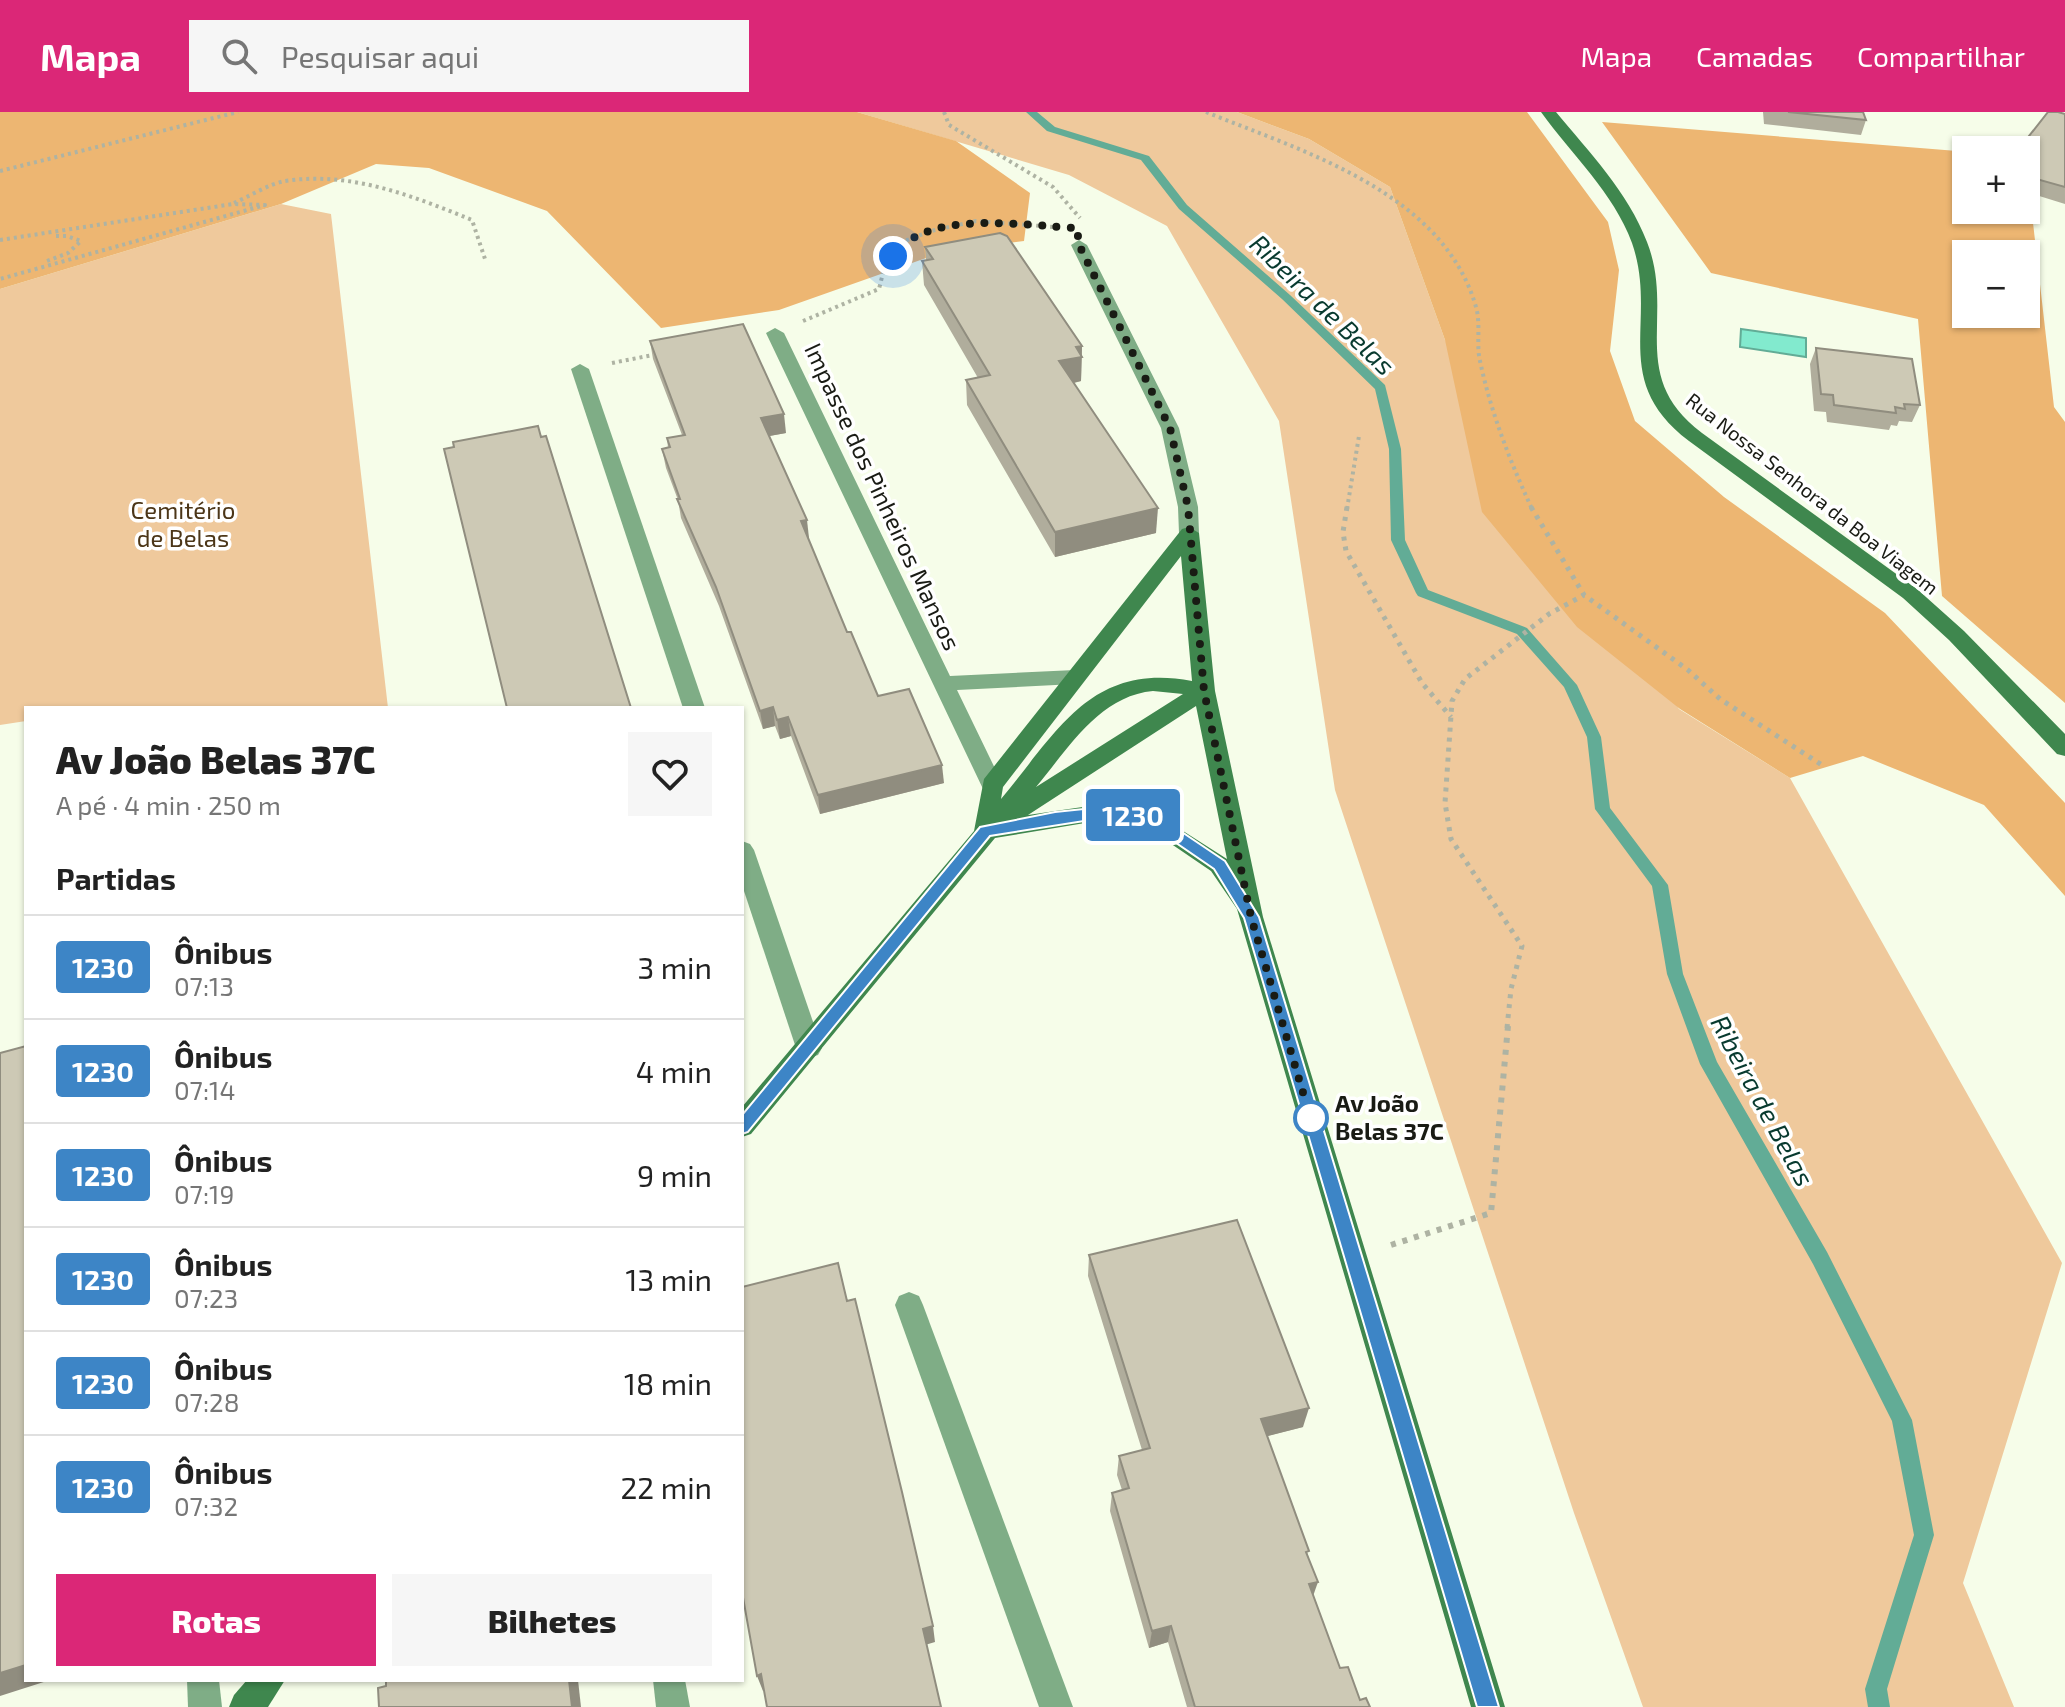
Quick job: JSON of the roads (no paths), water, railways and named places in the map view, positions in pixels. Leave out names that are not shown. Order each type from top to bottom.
[{"type":"street","name":"Rua Nossa Senhora da Boa Viagem","points":[[1548,112],[1615,193],[1637,234],[1651,294],[1646,366],[1656,393],[1673,418],[1759,484],[1888,575],[1956,636],[2065,748]]},
{"type":"street","points":[[1078,237],[1170,428],[1188,507],[1204,691],[1251,917],[1488,1707]]},
{"type":"street","name":"Impasse dos Pinheiros Mansos","points":[[775,333],[992,785]]},
{"type":"street","points":[[580,369],[693,706]]},
{"type":"street","points":[[985,831],[992,785],[1189,533]]},
{"type":"street","name":"Impasse dos Pinheiros Mansos","points":[[942,684],[1075,677]]},
{"type":"street","points":[[744,1124],[985,831],[1099,701],[1131,685],[1159,681],[1204,691]]},
{"type":"street","points":[[985,831],[1204,691]]},
{"type":"street","points":[[985,831],[1103,812],[1147,816],[1219,865],[1251,917]]},
{"type":"street","points":[[744,856],[809,1048]]},
{"type":"street","points":[[909,1305],[1056,1707]]},
{"type":"street","points":[[203,1682],[205,1707]]},
{"type":"street","points":[[246,1707],[267,1682]]},
{"type":"street","points":[[669,1682],[673,1707]]},
{"type":"water","points":[[1741,329],[1806,338],[1806,357],[1740,347]]},
{"type":"waterway","name":"Ribeira de Belas","points":[[1031,112],[1051,129],[1145,158],[1183,207],[1286,297],[1381,388],[1395,449],[1398,540],[1423,593],[1522,631],[1570,685],[1594,737],[1603,809],[1660,885],[1675,974],[1709,1064],[1820,1258],[1902,1420],[1924,1535],[1876,1689],[1879,1707]]},
{"type":"place","name":"Av João Belas 37C","points":[[1311,1118]]},
{"type":"park label","name":"Cemitério de Belas","points":[[183,525]]}]
